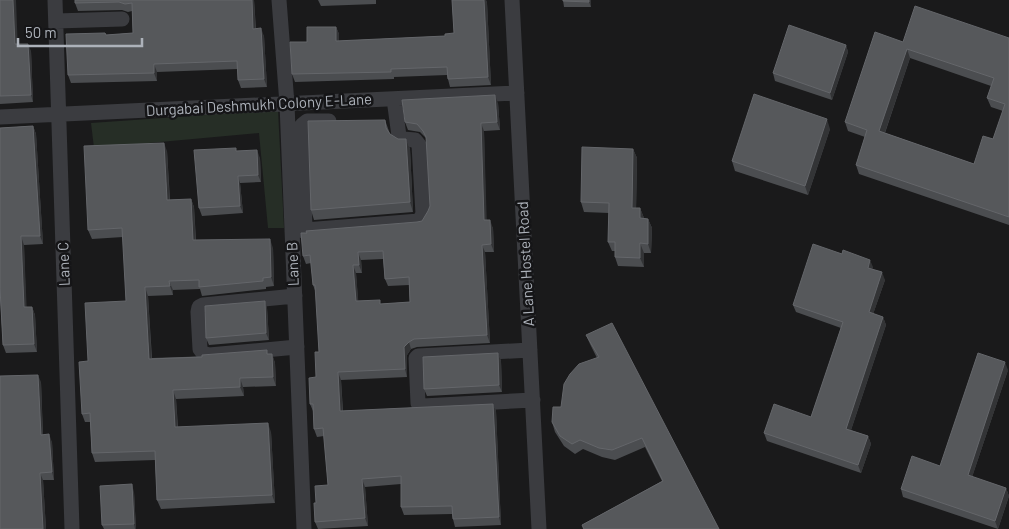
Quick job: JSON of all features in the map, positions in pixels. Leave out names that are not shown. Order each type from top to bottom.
[{"type":"street","name":"Lane C","points":[[55,0],[72,529]]},
{"type":"street","name":"Lane B","points":[[279,0],[299,230],[295,296],[304,529]]},
{"type":"street","name":"A Lane Hostel Road","points":[[512,0],[539,529]]},
{"type":"street","points":[[56,21],[122,19]]},
{"type":"street","name":"Durgabai Deshmukh Colony E-Lane","points":[[0,117],[517,93]]},
{"type":"street","points":[[343,121],[307,121],[302,125],[299,230],[419,221],[422,214],[419,145],[415,140],[401,139],[394,99]]},
{"type":"street","points":[[379,120],[397,120]]},
{"type":"street","points":[[295,296],[204,305],[200,307],[198,312],[200,349],[203,353],[209,355],[297,347]]},
{"type":"street","points":[[530,350],[418,356],[416,358],[418,403],[423,406],[533,400]]},
{"type":"shaded area","points":[[278,110],[284,228],[268,228],[259,133],[94,148],[91,123]]},
{"type":"building","points":[[0,0],[13,0],[15,44],[28,44],[31,95],[0,96]]},
{"type":"building","points":[[75,0],[252,0],[253,29],[261,28],[264,79],[238,80],[237,61],[154,64],[154,73],[68,75],[66,34],[105,33],[106,35],[133,33],[132,3],[75,3]]},
{"type":"building","points":[[452,0],[484,0],[488,77],[448,79],[447,67],[391,69],[391,72],[292,74],[290,42],[307,42],[307,27],[336,27],[336,41],[445,36],[445,34],[454,33]]},
{"type":"building","points":[[589,0],[589,2],[563,1]]},
{"type":"building","points":[[915,6],[1009,38],[1009,217],[856,165],[867,130],[845,122],[875,32],[903,42]],"holes":[[[907,49],[994,78],[987,98],[1005,104],[993,139],[983,136],[974,164],[879,131]]]},
{"type":"building","points":[[789,25],[846,45],[830,93],[773,73]]},
{"type":"building","points":[[754,94],[827,119],[805,186],[732,161]]},
{"type":"building","points":[[495,95],[497,122],[481,123],[484,220],[490,220],[491,244],[482,245],[487,335],[414,339],[404,347],[405,369],[338,372],[340,411],[493,404],[499,517],[453,519],[452,506],[401,507],[401,476],[362,479],[365,518],[315,522],[315,486],[328,485],[323,428],[314,429],[313,404],[310,404],[309,378],[316,377],[315,352],[319,352],[315,285],[313,285],[310,255],[303,256],[301,233],[422,221],[430,206],[426,137],[417,124],[405,122],[402,100]],"holes":[[[383,251],[385,279],[409,277],[410,302],[380,304],[380,300],[356,301],[353,265],[359,265],[358,252]]]},
{"type":"building","points":[[385,120],[386,128],[390,134],[398,139],[406,139],[410,202],[311,210],[308,121]]},
{"type":"building","points":[[33,126],[40,236],[21,236],[24,307],[32,307],[34,344],[3,345],[0,288],[0,128]]},
{"type":"building","points":[[164,143],[167,200],[191,199],[193,240],[270,239],[271,277],[263,278],[263,281],[199,287],[199,280],[169,281],[170,286],[145,287],[149,359],[202,357],[202,355],[267,350],[267,354],[272,354],[273,377],[240,378],[240,387],[173,390],[175,427],[268,423],[272,495],[157,500],[155,451],[92,453],[90,413],[82,414],[79,362],[88,361],[85,303],[126,301],[122,228],[88,230],[84,146]]},
{"type":"building","points":[[582,147],[633,149],[632,208],[640,208],[640,218],[648,219],[648,244],[640,243],[640,258],[615,257],[615,242],[608,242],[609,203],[581,202]]},
{"type":"building","points":[[236,148],[236,151],[257,150],[258,175],[238,176],[240,206],[199,208],[194,150]]},
{"type":"building","points":[[813,244],[842,254],[843,250],[870,260],[868,268],[882,272],[869,312],[883,317],[846,429],[868,436],[858,465],[764,433],[774,404],[811,417],[843,322],[793,305]]},
{"type":"building","points":[[265,301],[266,333],[206,338],[205,306]]},
{"type":"building","points":[[612,323],[719,529],[584,529],[582,525],[663,481],[642,438],[612,450],[599,448],[580,440],[572,444],[560,436],[552,422],[553,407],[561,407],[564,384],[570,374],[579,364],[599,357],[586,335]]},
{"type":"building","points":[[498,353],[499,385],[424,389],[423,357]]},
{"type":"building","points":[[978,353],[1005,362],[968,475],[1006,488],[995,521],[901,489],[912,456],[940,466]]},
{"type":"building","points":[[38,375],[41,435],[49,434],[52,472],[40,473],[43,529],[0,529],[0,376]]},
{"type":"building","points":[[132,484],[134,524],[102,525],[100,486]]}]
